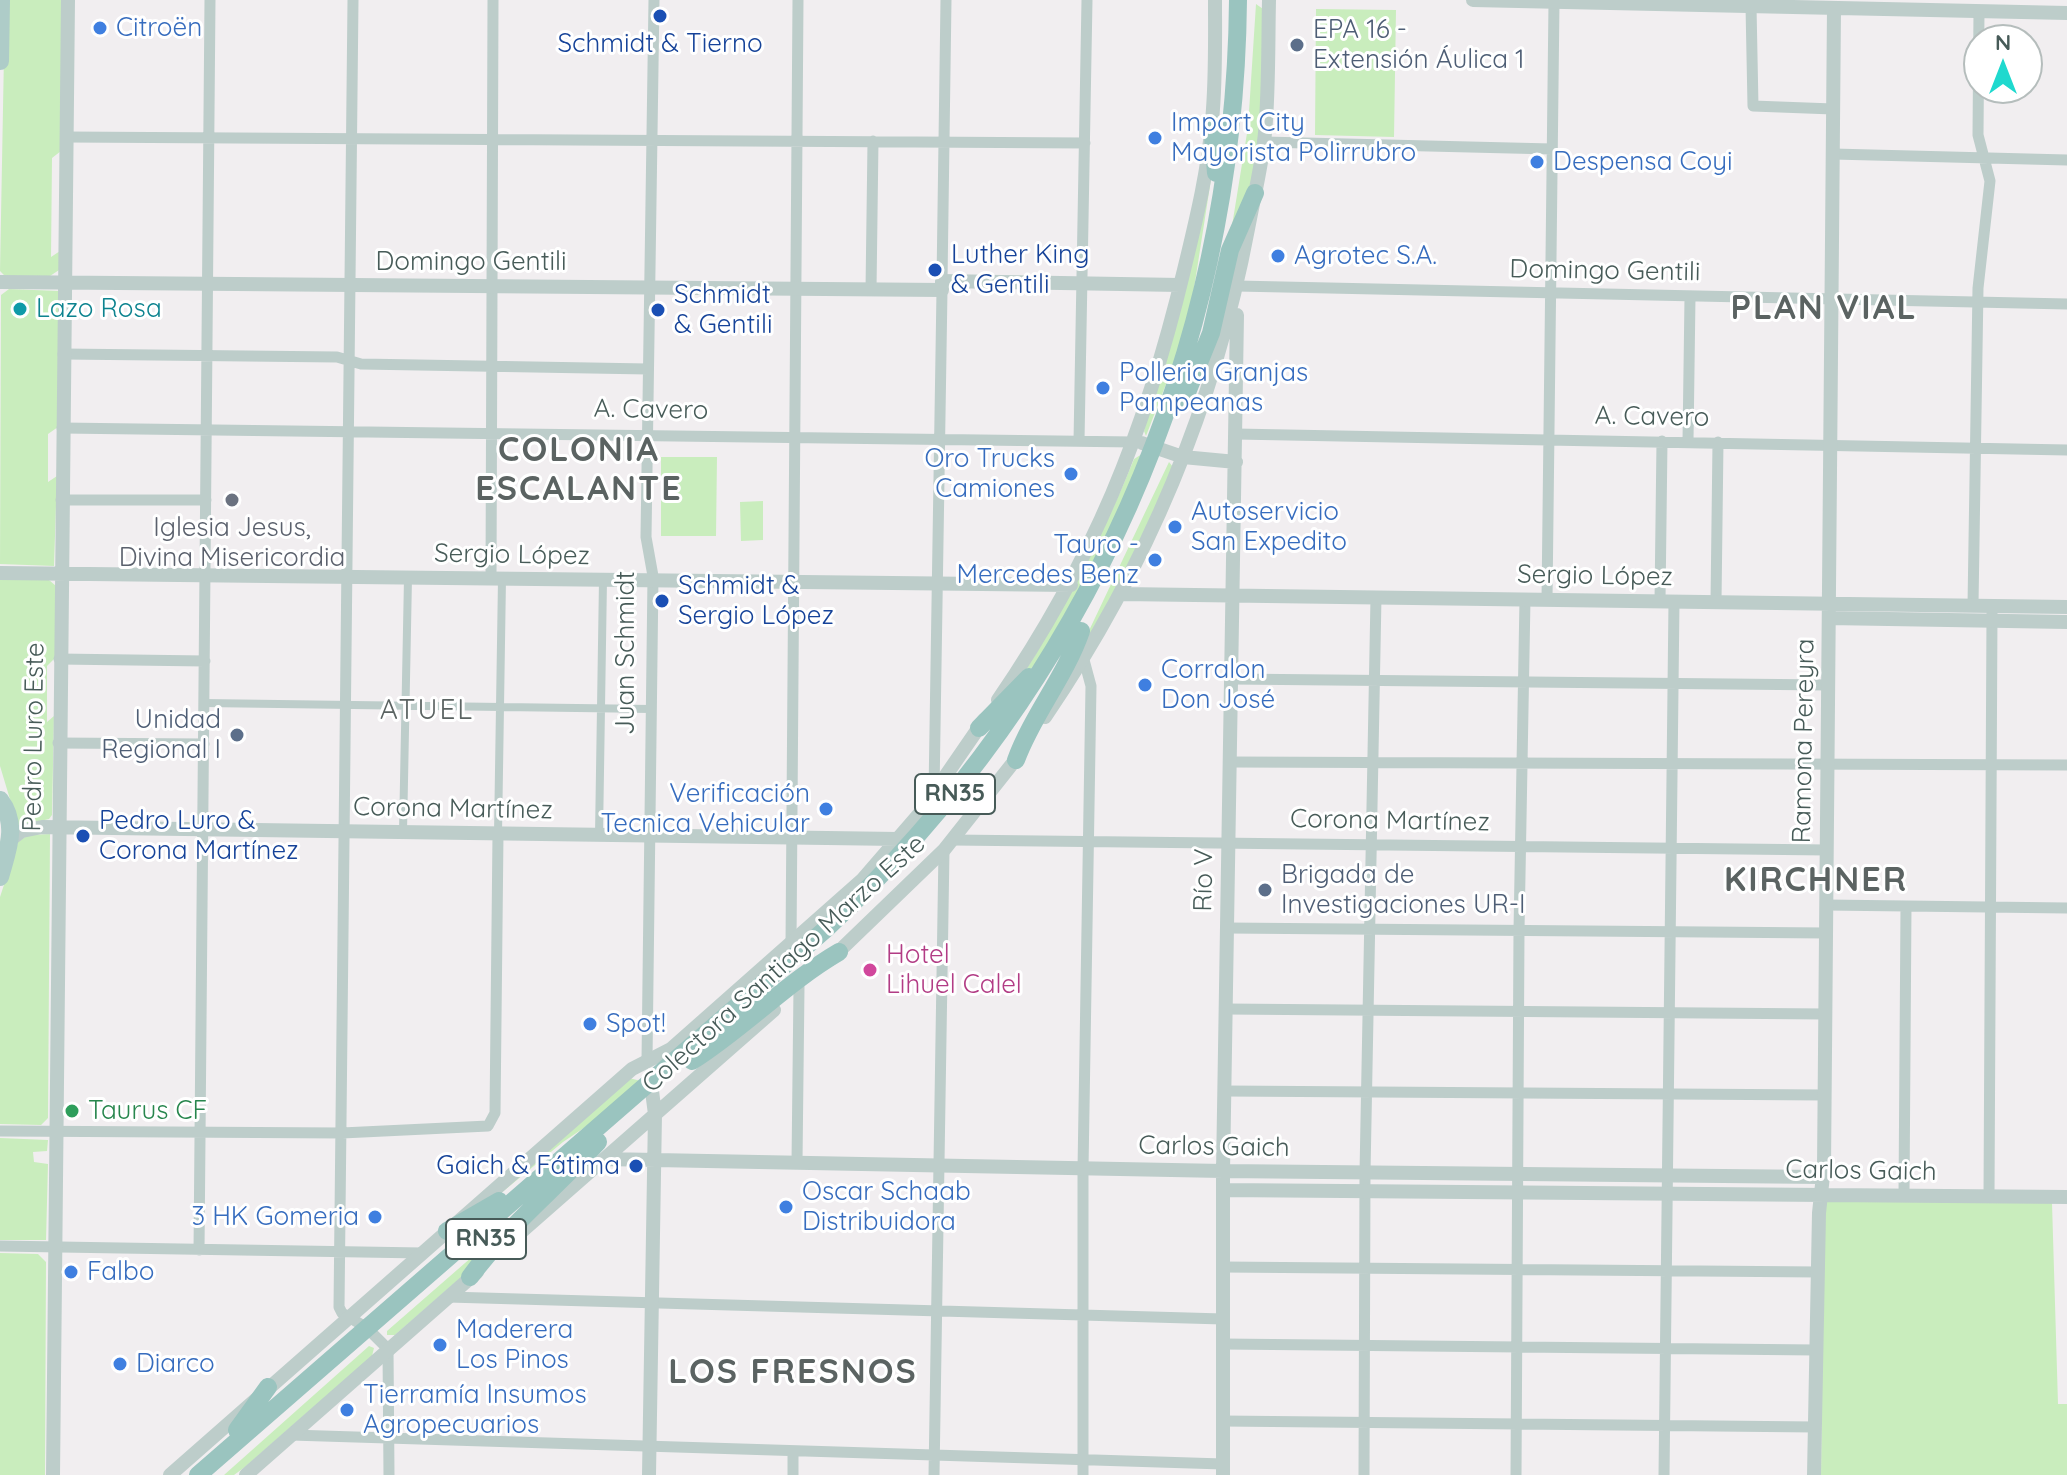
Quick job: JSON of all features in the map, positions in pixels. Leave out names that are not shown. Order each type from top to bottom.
[{"type":"highway","name":"RN35","points":[[215,1475],[601,1150],[652,1088],[827,928],[923,832],[1003,729],[1064,637],[1168,452],[1199,310],[1230,134],[1238,0]]},
{"type":"highway","name":"RN35","points":[[198,1475],[376,1338],[606,1120],[692,1061],[835,936],[922,849],[1000,754],[1081,631],[1129,539],[1168,452],[1206,328],[1230,210],[1246,96],[1249,0]]},
{"type":"highway","points":[[1199,310],[1199,270],[1216,170],[1212,124]]},
{"type":"highway","points":[[1184,400],[1211,333],[1230,250],[1255,193]]},
{"type":"highway","points":[[979,728],[1034,671],[1076,602],[1100,572]]},
{"type":"highway","points":[[1016,760],[1031,723],[1068,665],[1081,631]]},
{"type":"highway","points":[[692,1061],[736,1033],[807,972],[839,952]]},
{"type":"highway","points":[[447,1231],[495,1204],[567,1144],[606,1120]]},
{"type":"highway","points":[[470,1277],[498,1240],[601,1150]]},
{"type":"highway","points":[[187,1475],[239,1428],[268,1387]]},
{"type":"main road","points":[[0,61],[1,0]]},
{"type":"main road","points":[[0,785],[10,840],[1,872]]},
{"type":"street","name":"Pedro Luro Este","points":[[53,1475],[57,828],[68,0]]},
{"type":"street","points":[[199,1250],[210,0]]},
{"type":"street","points":[[353,0],[339,1307],[376,1338],[389,1438],[389,1475]]},
{"type":"street","points":[[0,1131],[342,1133],[477,1129],[491,1124],[495,1113],[500,707],[492,432],[493,0]]},
{"type":"street","name":"Juan Schmidt","points":[[649,1475],[655,1114],[647,1060],[653,580],[646,537],[654,0]]},
{"type":"street","points":[[791,945],[798,0]]},
{"type":"street","points":[[934,792],[946,0]]},
{"type":"street","points":[[1079,441],[1087,0]]},
{"type":"street","name":"Colectora Santiago Marzo Este","points":[[170,1475],[632,1069],[668,1051],[791,945],[841,900],[898,839],[934,792],[1071,585],[1112,500],[1134,442],[1157,373],[1201,194],[1212,124],[1215,0]]},
{"type":"street","name":"Colectora Santiago Marzo Este","points":[[601,1150],[655,1114],[839,952],[949,845],[1016,760],[1084,660],[1122,594],[1168,452],[1221,351],[1237,286],[1264,142],[1269,0]]},
{"type":"street","points":[[1473,0],[1751,6],[1812,4],[1834,8],[1972,7],[2067,13]]},
{"type":"street","points":[[1547,600],[1554,2]]},
{"type":"street","points":[[1751,6],[1753,106],[1833,109]]},
{"type":"street","points":[[1972,7],[1978,135],[1990,181],[1977,302],[1973,605]]},
{"type":"street","name":"Ramona Pereyra","points":[[1814,1475],[1820,1194],[1823,1177],[1834,8]]},
{"type":"street","points":[[66,137],[1085,143]]},
{"type":"street","points":[[871,290],[873,141]]},
{"type":"street","points":[[1264,142],[1552,149]]},
{"type":"street","points":[[1833,154],[2067,160]]},
{"type":"street","name":"Domingo Gentili","points":[[0,282],[871,290],[1082,283],[1180,285]]},
{"type":"street","name":"Domingo Gentili","points":[[1237,286],[2067,304]]},
{"type":"street","name":"Río V","points":[[1223,1470],[1223,1171],[1237,286]]},
{"type":"street","points":[[1688,441],[1690,297]]},
{"type":"street","points":[[63,354],[337,357],[361,364],[648,369]]},
{"type":"street","name":"A. Cavero","points":[[62,428],[647,433],[1134,442],[1168,452],[1236,462]]},
{"type":"street","name":"A. Cavero","points":[[1236,434],[2067,450]]},
{"type":"street","points":[[1662,441],[1673,684],[1664,1475]]},
{"type":"street","points":[[1716,602],[1718,442]]},
{"type":"street","points":[[61,500],[206,500]]},
{"type":"street","name":"Sergio López","points":[[0,573],[1071,585]]},
{"type":"street","points":[[403,832],[408,578]]},
{"type":"street","points":[[599,835],[603,580]]},
{"type":"street","name":"Sergio López","points":[[1122,594],[1716,602],[1829,610],[1992,613],[2067,607]]},
{"type":"street","points":[[1364,1475],[1366,1091],[1376,597]]},
{"type":"street","points":[[1516,1475],[1518,1011],[1525,599]]},
{"type":"street","name":"Sergio López","points":[[1829,610],[1973,605],[1992,613],[2067,622]]},
{"type":"street","points":[[1989,1196],[1992,613]]},
{"type":"street","points":[[59,659],[205,661]]},
{"type":"street","points":[[1083,1475],[1083,1169],[1091,686],[1084,660]]},
{"type":"street","points":[[1232,679],[1828,685]]},
{"type":"street","points":[[204,703],[651,709]]},
{"type":"street","points":[[58,743],[204,744]]},
{"type":"street","points":[[1230,762],[1672,766],[2067,765]]},
{"type":"street","name":"Corona Martínez","points":[[10,840],[29,829],[57,828],[898,839]]},
{"type":"street","name":"Corona Martínez","points":[[949,845],[1088,842],[1827,850]]},
{"type":"street","points":[[934,1475],[949,845]]},
{"type":"street","points":[[1826,905],[2067,908]]},
{"type":"street","points":[[1904,1195],[1906,906]]},
{"type":"street","points":[[1227,928],[1826,933]]},
{"type":"street","points":[[797,1162],[799,987]]},
{"type":"street","points":[[1226,1009],[1825,1014]]},
{"type":"street","points":[[1225,1091],[1824,1095]]},
{"type":"street","name":"Carlos Gaich","points":[[601,1150],[654,1159],[1083,1169],[1823,1177]]},
{"type":"street","name":"Carlos Gaich","points":[[1223,1190],[2067,1197]]},
{"type":"street","points":[[0,1246],[422,1253]]},
{"type":"street","points":[[1223,1267],[1818,1272]]},
{"type":"street","points":[[246,1475],[291,1435],[376,1338],[448,1297],[470,1277]]},
{"type":"street","points":[[448,1297],[1223,1319]]},
{"type":"street","points":[[1223,1344],[1816,1350]]},
{"type":"street","points":[[1223,1421],[1815,1427]]},
{"type":"street","points":[[291,1435],[1083,1460],[1223,1470]]},
{"type":"street","points":[[793,1451],[793,1475]]},
{"type":"green space","points":[[5,0],[61,0],[61,151],[52,158],[51,257],[60,251],[59,270],[50,276],[5,276],[0,271]]},
{"type":"green space","points":[[1256,4],[1263,9],[1262,119],[1253,183],[1231,232],[1248,127]]},
{"type":"green space","points":[[1316,9],[1396,10],[1394,137],[1315,135]]},
{"type":"green space","points":[[1214,160],[1188,327],[1146,436],[1144,431]]},
{"type":"green space","points":[[9,289],[59,291],[58,427],[48,434],[48,482],[57,476],[54,566],[0,564],[1,295]]},
{"type":"green space","points":[[1142,454],[1125,509],[1038,661],[1017,684],[1081,574],[1134,459]]},
{"type":"green space","points":[[661,457],[717,457],[716,536],[661,536]]},
{"type":"green space","points":[[1169,462],[1173,467],[1127,574],[1076,658]]},
{"type":"green space","points":[[763,501],[763,540],[741,541],[740,502]]},
{"type":"green space","points":[[0,580],[49,580],[56,586],[55,658],[47,666],[47,722],[54,716],[52,815],[49,819],[18,826],[0,766]]},
{"type":"green space","points":[[50,834],[48,1118],[41,1125],[0,1124],[0,897],[18,842],[28,835]]},
{"type":"green space","points":[[629,1078],[641,1081],[612,1109],[563,1142],[483,1208]]},
{"type":"green space","points":[[0,1138],[48,1140],[47,1151],[33,1152],[34,1162],[48,1164],[46,1240],[0,1240]]},
{"type":"green space","points":[[1824,1201],[2052,1203],[2058,1404],[2067,1404],[2067,1475],[1821,1475]]},
{"type":"green space","points":[[496,1236],[465,1274],[395,1335],[387,1335],[387,1331]]},
{"type":"green space","points":[[0,1253],[38,1254],[46,1262],[45,1475],[0,1475]]},
{"type":"green space","points":[[369,1346],[374,1348],[372,1356],[245,1467],[234,1475],[224,1475]]},
{"type":"place","name":"Schmidt & Tierno","points":[[660,16]]},
{"type":"place","name":"Citroën","points":[[100,28]]},
{"type":"place","name":"EPA 16 - Extensión Áulica 1","points":[[1297,45]]},
{"type":"place","name":"Import City Mayorista Polirrubro","points":[[1155,138]]},
{"type":"place","name":"Despensa Coyi","points":[[1537,162]]},
{"type":"place","name":"Agrotec S.A.","points":[[1278,256]]},
{"type":"place","name":"Luther King & Gentili","points":[[935,270]]},
{"type":"place","name":"Lazo Rosa","points":[[20,309]]},
{"type":"place","name":"Schmidt & Gentili","points":[[658,310]]},
{"type":"place","name":"Polleria Granjas Pampeanas","points":[[1103,388]]},
{"type":"place","name":"Oro Trucks Camiones","points":[[1071,474]]},
{"type":"place","name":"Iglesia Jesus, Divina Misericordia","points":[[232,500]]},
{"type":"place","name":"Autoservicio San Expedito","points":[[1175,527]]},
{"type":"place","name":"Tauro - Mercedes Benz","points":[[1155,560]]},
{"type":"place","name":"Schmidt & Sergio López","points":[[662,601]]},
{"type":"place","name":"Corralon Don José","points":[[1145,685]]},
{"type":"place","name":"Unidad Regional I","points":[[237,735]]},
{"type":"place","name":"Verificación Tecnica Vehicular","points":[[826,809]]},
{"type":"place","name":"Pedro Luro & Corona Martínez","points":[[83,836]]},
{"type":"place","name":"Brigada de Investigaciones UR-I","points":[[1265,890]]},
{"type":"place","name":"Hotel Lihuel Calel","points":[[870,970]]},
{"type":"place","name":"Spot!","points":[[590,1024]]},
{"type":"place","name":"Taurus CF","points":[[72,1111]]},
{"type":"place","name":"Gaich & Fátima","points":[[636,1166]]},
{"type":"place","name":"Oscar Schaab Distribuidora","points":[[786,1207]]},
{"type":"place","name":"3 HK Gomeria","points":[[375,1217]]},
{"type":"place","name":"Falbo","points":[[71,1272]]},
{"type":"place","name":"Maderera Los Pinos","points":[[440,1345]]},
{"type":"place","name":"Diarco","points":[[120,1364]]},
{"type":"place","name":"Tierramía Insumos Agropecuarios","points":[[347,1410]]},
{"type":"district","name":"PLAN VIAL","points":[[1824,309]]},
{"type":"district","name":"COLONIA ESCALANTE","points":[[579,470]]},
{"type":"district","name":"ATUEL","points":[[427,711]]},
{"type":"district","name":"KIRCHNER","points":[[1816,881]]},
{"type":"district","name":"LOS FRESNOS","points":[[793,1373]]}]
